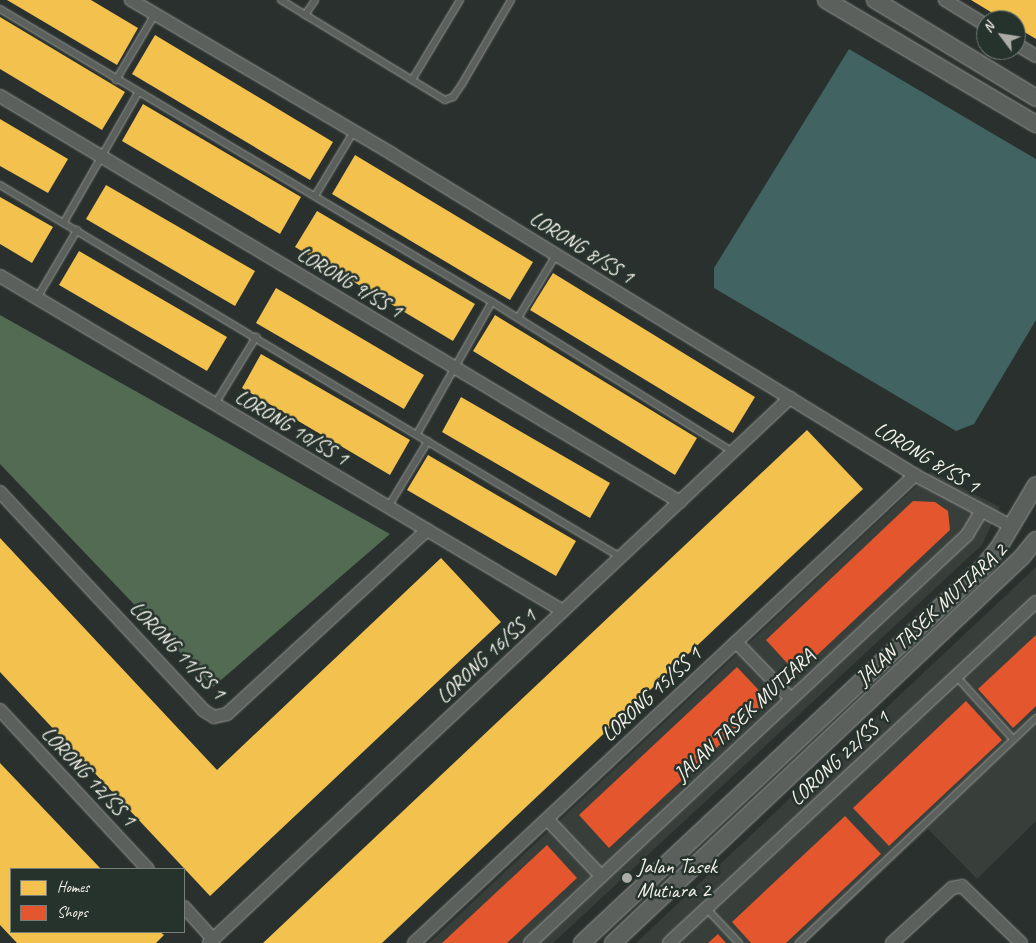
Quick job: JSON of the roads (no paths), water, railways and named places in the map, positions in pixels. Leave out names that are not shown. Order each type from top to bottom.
[{"type":"street","name":"LORONG 8/SS 1","points":[[132,0],[354,131],[915,475],[981,512],[1011,526]]},
{"type":"street","points":[[826,0],[1036,124]]},
{"type":"street","points":[[875,0],[1036,98]]},
{"type":"street","points":[[945,0],[976,19]]},
{"type":"street","name":"LORONG 9/SS 1","points":[[0,96],[680,502]]},
{"type":"street","name":"LORONG 10/SS 1","points":[[0,276],[563,611]]},
{"type":"street","name":"LORONG 16/SS 1","points":[[211,941],[790,398]]},
{"type":"street","name":"LORONG 15/SS 1","points":[[414,943],[915,475]]},
{"type":"street","name":"JALAN TASEK MUTIARA 2","points":[[582,943],[983,567],[1036,485]]},
{"type":"street","name":"LORONG 11/SS 1","points":[[0,492],[203,710],[214,718],[227,714],[427,530]]},
{"type":"street","name":"JALAN TASEK MUTIARA","points":[[530,943],[967,535],[981,512]]},
{"type":"street","name":"JALAN TASEK MUTIARA 2","points":[[612,943],[1022,557],[1036,540]]},
{"type":"street","name":"LORONG 22/SS 1","points":[[669,943],[1036,602]]},
{"type":"street","points":[[736,642],[790,699]]},
{"type":"street","name":"LORONG 12/SS 1","points":[[0,710],[147,868]]},
{"type":"street","points":[[547,819],[602,876]]},
{"type":"street","points":[[892,943],[952,888],[962,886],[1022,943]]},
{"type":"street","points":[[185,908],[211,941]]},
{"type":"lane","points":[[281,0],[445,100],[453,97],[511,0]]},
{"type":"lane","points":[[305,15],[315,0]]},
{"type":"lane","points":[[412,80],[460,0]]},
{"type":"lane","points":[[0,9],[116,80],[492,302],[733,452]]},
{"type":"lane","points":[[116,80],[156,14]]},
{"type":"lane","points":[[64,222],[138,93]]},
{"type":"lane","points":[[315,196],[354,131]]},
{"type":"lane","points":[[0,185],[256,336],[620,557]]},
{"type":"lane","points":[[37,298],[76,230]]},
{"type":"lane","points":[[518,318],[556,254]]},
{"type":"lane","points":[[417,434],[492,302]]},
{"type":"lane","points":[[215,404],[256,336]]},
{"type":"lane","points":[[388,508],[428,441]]},
{"type":"lane","points":[[956,676],[1013,739]]},
{"type":"lane","points":[[799,943],[1036,718]]},
{"type":"lane","points":[[706,908],[739,943]]},
{"type":"water","points":[[849,49],[1036,159],[1036,320],[974,424],[956,431],[714,288],[714,268]]},
{"type":"place","name":"Jalan Tasek Mutiara 2","points":[[627,878]]}]
